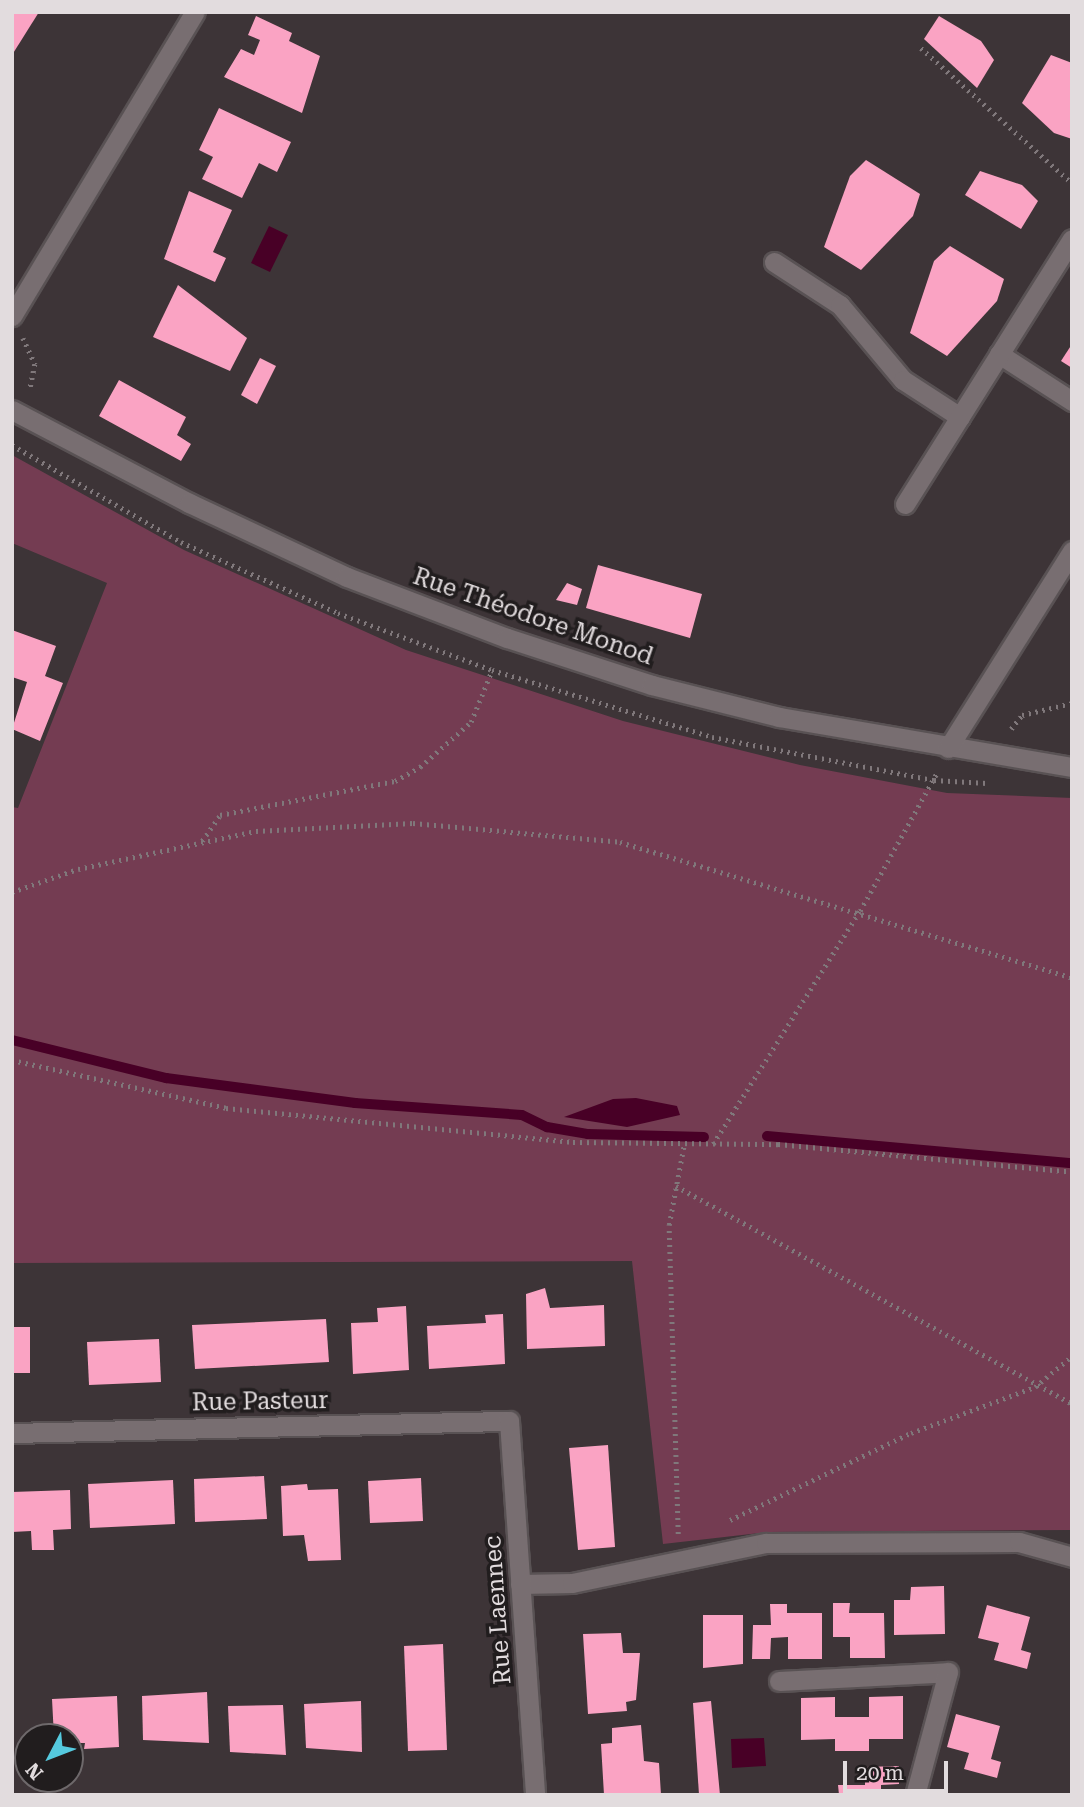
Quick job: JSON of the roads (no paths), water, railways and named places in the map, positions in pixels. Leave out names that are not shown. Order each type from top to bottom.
[{"type":"street","points":[[12,316],[195,12]]},
{"type":"street","points":[[905,504],[1072,239]]},
{"type":"street","points":[[774,262],[840,305],[903,380],[960,417]]},
{"type":"street","points":[[999,355],[1072,401]]},
{"type":"street","name":"Rue Théodore Monod","points":[[19,413],[189,503],[347,578],[507,638],[652,685],[779,717],[948,748],[1072,767]]},
{"type":"street","points":[[948,748],[1072,551]]},
{"type":"street","name":"Rue Pasteur","points":[[12,1433],[509,1421]]},
{"type":"street","name":"Rue Laennec","points":[[509,1421],[535,1795]]},
{"type":"street","points":[[520,1584],[572,1583],[766,1543],[1018,1542],[1072,1557]]},
{"type":"street","points":[[779,1681],[948,1672],[915,1795]]},
{"type":"waterway","points":[[12,1040],[166,1078],[355,1103],[522,1115],[547,1127],[588,1134],[704,1137]]},
{"type":"waterway","points":[[767,1136],[1072,1163]]}]
